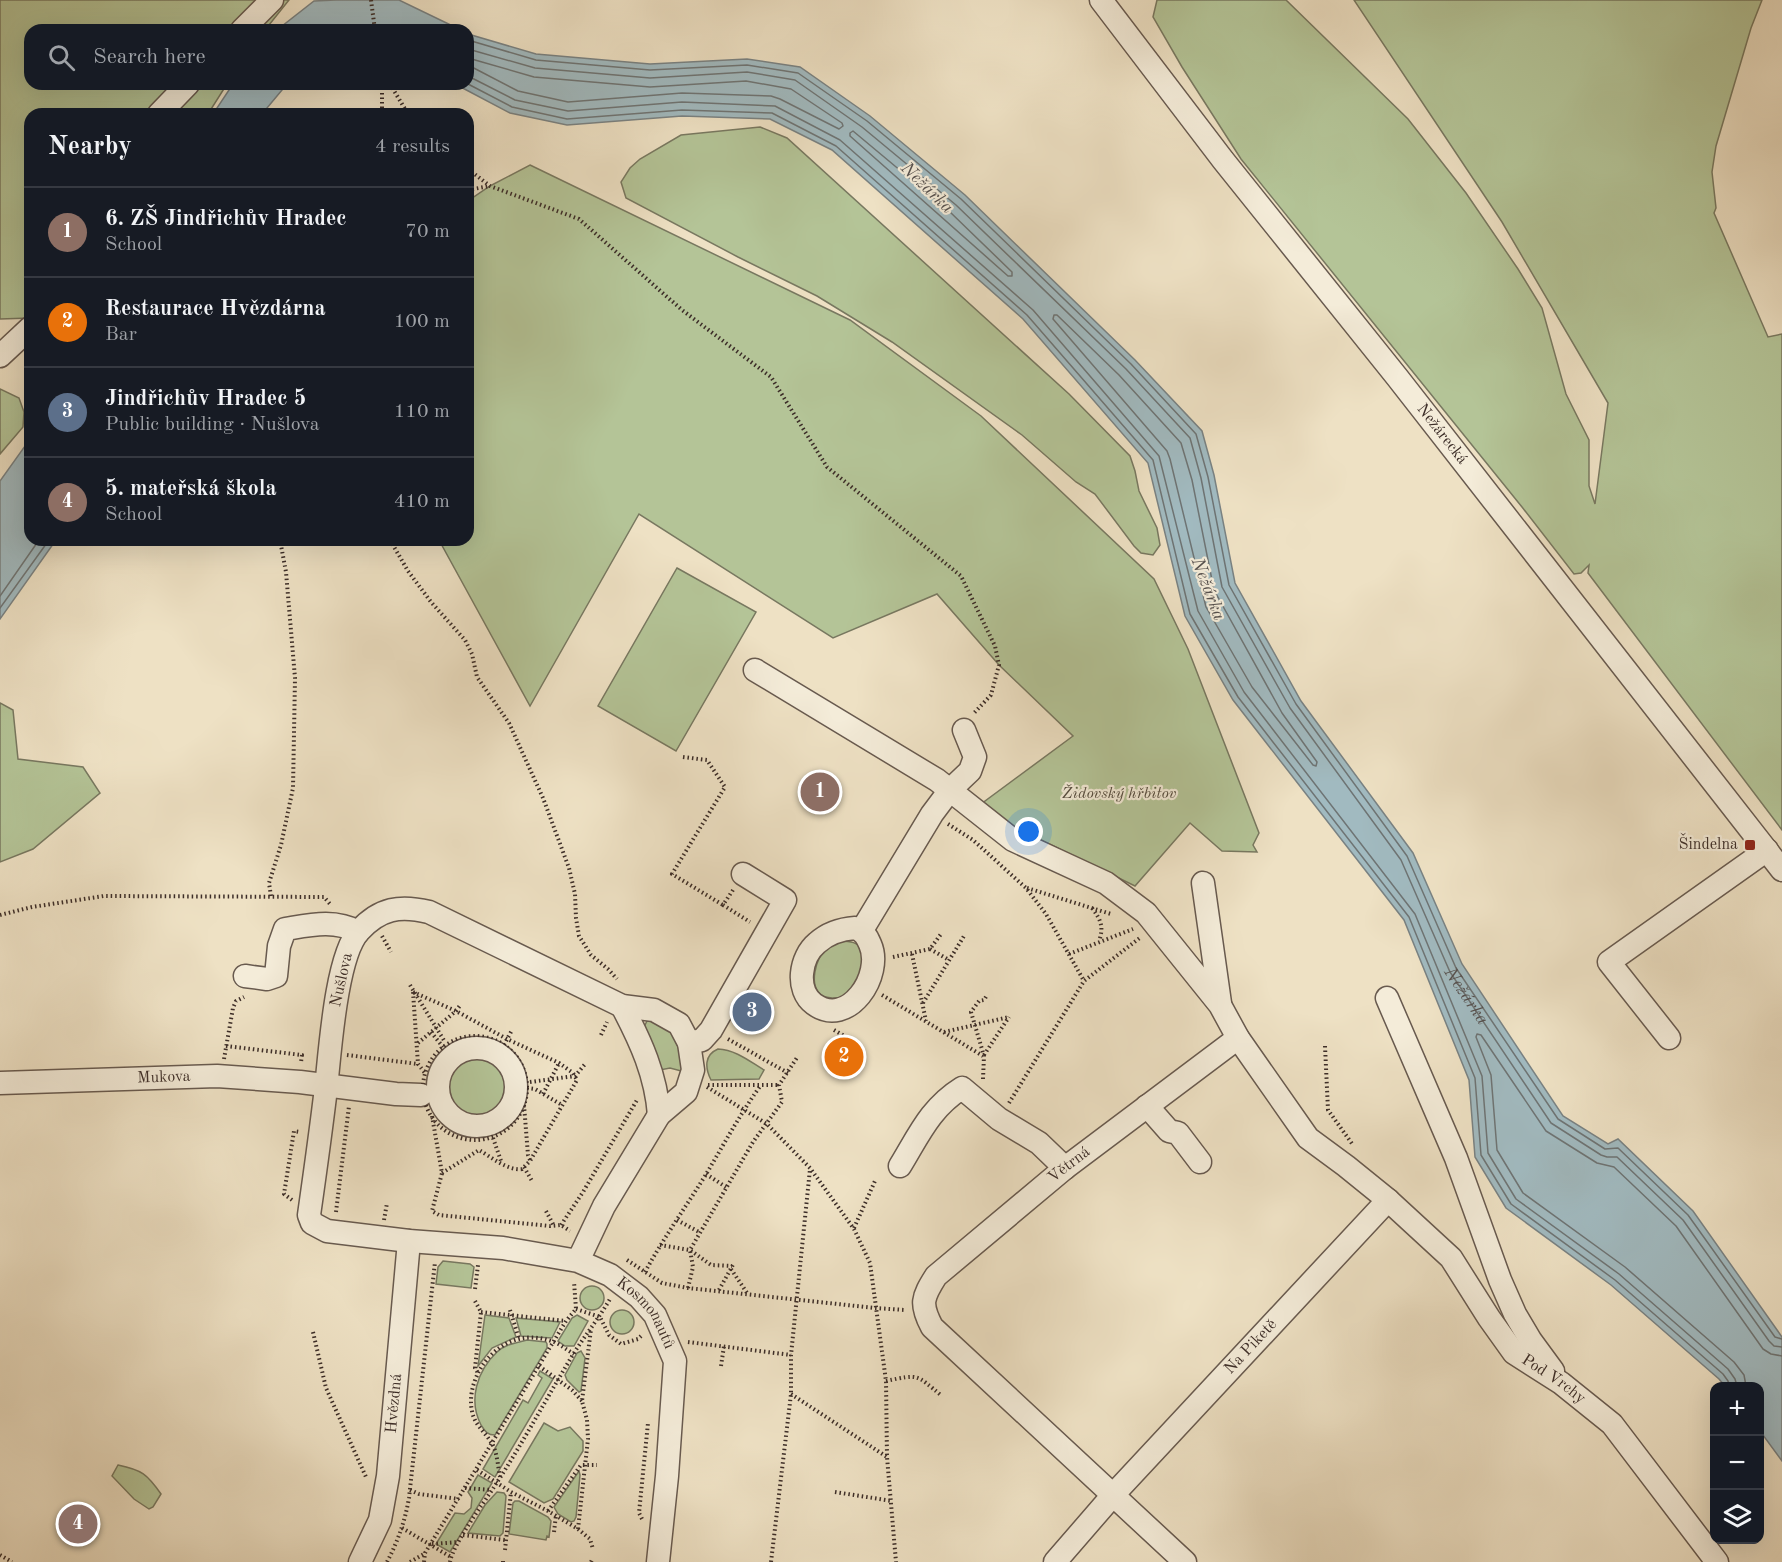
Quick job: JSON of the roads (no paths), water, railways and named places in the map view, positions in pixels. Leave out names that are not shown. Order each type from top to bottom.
[{"type":"street","points":[[248,24],[272,0]]},
{"type":"street","name":"Nežárecká","points":[[1101,0],[1223,160],[1397,377],[1782,870]]},
{"type":"street","points":[[165,108],[182,90]]},
{"type":"street","points":[[0,356],[24,334]]},
{"type":"street","points":[[755,670],[937,780],[1013,840],[1106,883],[1146,913],[1220,1005]]},
{"type":"street","points":[[862,930],[932,814],[950,790],[970,771],[975,757],[964,730]]},
{"type":"street","points":[[1669,1038],[1609,962],[1767,850]]},
{"type":"street","points":[[576,1268],[604,1206],[659,1115],[686,1092],[693,1070],[689,1043],[702,1040],[711,1030],[785,900],[743,874]]},
{"type":"street","points":[[1203,883],[1220,1005]]},
{"type":"street","name":"Nušlova","points":[[409,1241],[327,1231],[312,1223],[309,1215],[335,1007],[348,949],[358,929],[374,917],[389,910],[412,908],[429,912],[616,1011],[654,1010],[669,1017],[679,1024],[689,1043]]},
{"type":"street","points":[[253,977],[267,979],[276,976],[279,946],[285,929],[311,925],[358,929]]},
{"type":"street","points":[[843,929],[862,930],[872,948],[874,961],[867,986],[847,1008],[824,1009],[813,1004],[804,992],[801,978],[806,960],[815,944],[843,929]]},
{"type":"street","points":[[1387,998],[1456,1158],[1500,1280],[1515,1314],[1561,1383]]},
{"type":"street","name":"Pod Vrchy","points":[[1220,1005],[1238,1038],[1308,1138],[1388,1200],[1451,1258],[1514,1353],[1561,1383],[1612,1424],[1717,1562]]},
{"type":"street","points":[[616,1011],[647,1057],[658,1097],[659,1115]]},
{"type":"street","name":"Větrná","points":[[1113,1495],[932,1327],[924,1310],[926,1291],[936,1276],[1065,1168],[1238,1038]]},
{"type":"street","points":[[448,1048],[493,1051],[508,1063],[524,1088],[488,1134],[457,1120],[429,1095],[438,1080],[448,1048]]},
{"type":"street","name":"Mukova","points":[[0,1083],[217,1076],[300,1082],[396,1094],[429,1095]]},
{"type":"street","points":[[900,1166],[933,1111],[951,1094],[962,1088],[999,1119],[1039,1143],[1065,1168]]},
{"type":"street","points":[[1147,1106],[1169,1131],[1178,1133],[1200,1162]]},
{"type":"street","name":"Na Piketě","points":[[1055,1562],[1113,1495],[1388,1200]]},
{"type":"street","name":"Kosmonautů","points":[[409,1241],[503,1248],[576,1268],[596,1268],[639,1298],[657,1322],[675,1361],[673,1477],[658,1562]]},
{"type":"street","name":"Hvězdná","points":[[360,1562],[380,1520],[388,1476],[409,1241]]},
{"type":"street","points":[[1113,1495],[1185,1562]]},
{"type":"water","points":[[399,0],[449,24],[285,24],[314,1]]},
{"type":"water","name":"Nežárka","points":[[474,36],[536,54],[650,64],[747,59],[800,67],[870,116],[965,195],[1135,360],[1202,431],[1214,475],[1235,583],[1301,701],[1413,853],[1462,964],[1563,1116],[1608,1144],[1618,1139],[1693,1211],[1782,1337],[1782,1461],[1764,1436],[1764,1382],[1722,1382],[1611,1285],[1506,1208],[1475,1157],[1469,1080],[1404,920],[1233,700],[1185,616],[1148,463],[1023,319],[832,150],[770,119],[682,116],[567,125],[510,113],[466,90],[474,90]]},
{"type":"water","points":[[229,90],[282,90],[267,108],[217,108]]},
{"type":"water","points":[[24,447],[24,546],[52,546],[0,619],[0,481]]},
{"type":"place","name":"6. ZŠ Jindřichův Hradec","points":[[820,792]]},
{"type":"place","name":"Šindelna","points":[[1750,845]]},
{"type":"place","name":"Jindřichův Hradec 5","points":[[752,1012]]},
{"type":"place","name":"Restaurace Hvězdárna","points":[[844,1057]]},
{"type":"place","name":"5. mateřská škola","points":[[78,1524]]},
{"type":"park label","name":"Židovský hřbitov","points":[[1119,794]]}]
